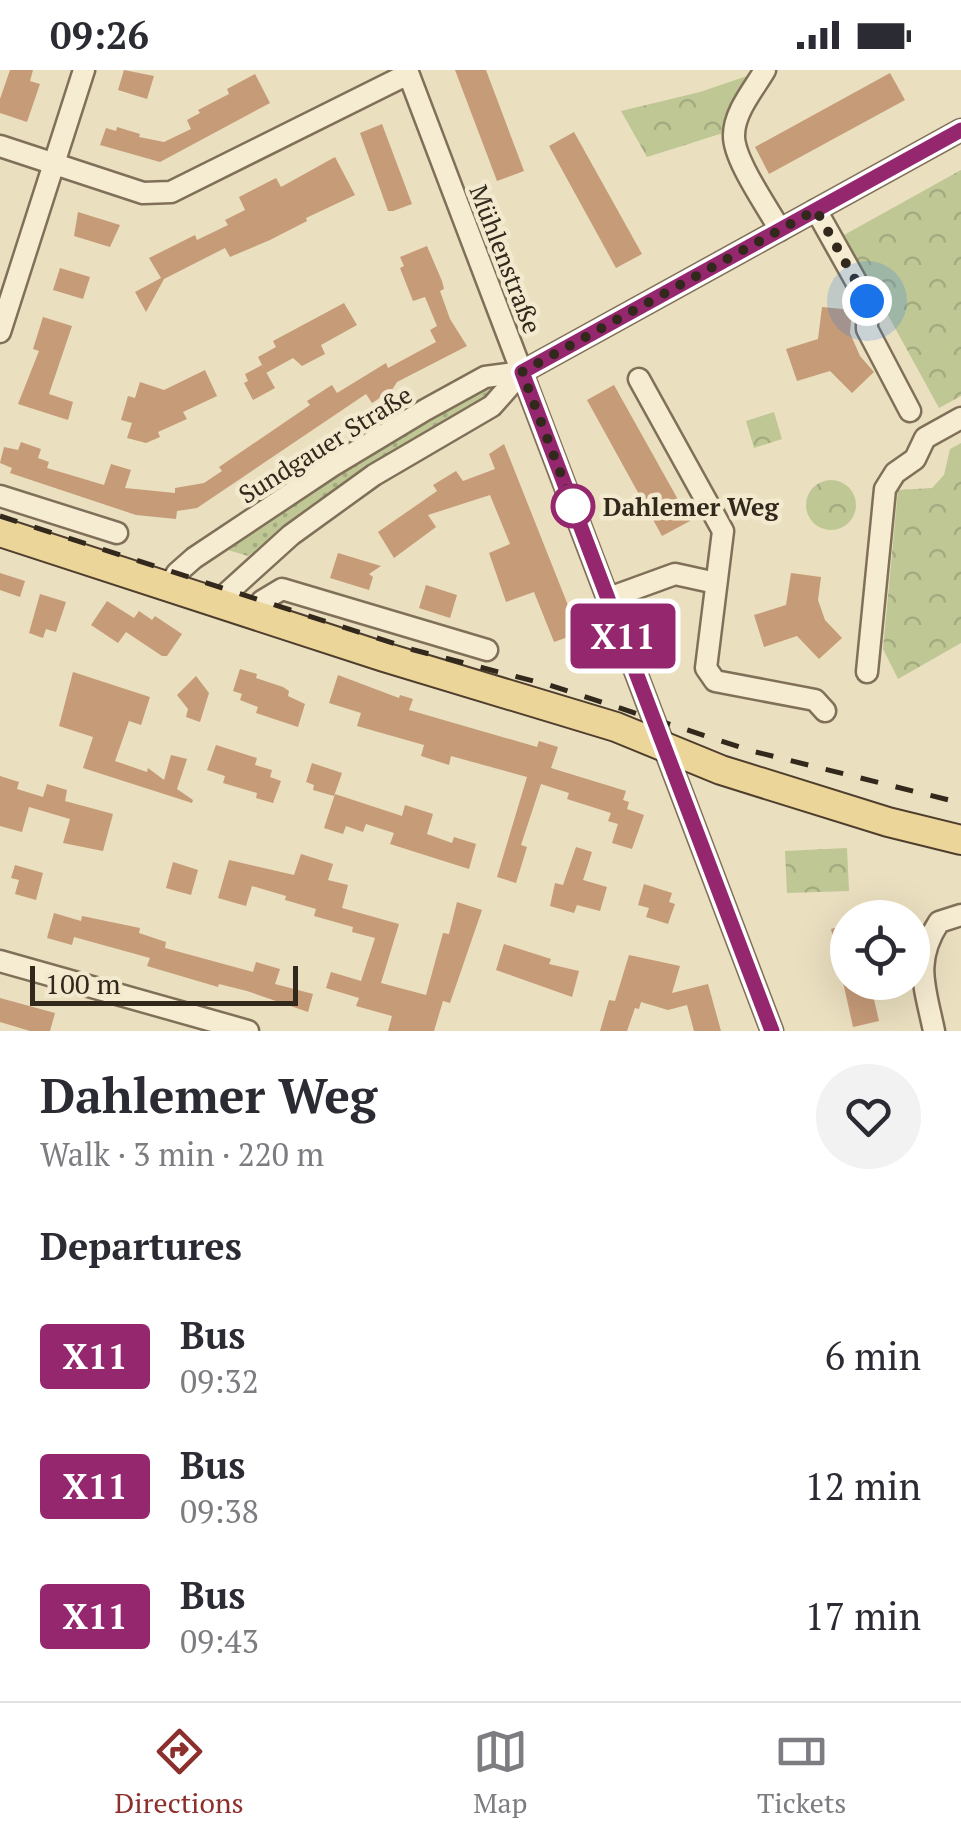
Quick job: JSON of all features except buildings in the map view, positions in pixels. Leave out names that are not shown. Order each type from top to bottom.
[{"type":"main road","points":[[10,535],[399,662],[616,727],[778,789],[961,840]]},
{"type":"street","points":[[0,332],[84,70]]},
{"type":"street","points":[[765,70],[740,112],[734,136],[738,153],[780,230]]},
{"type":"street","points":[[0,146],[143,192],[171,192],[408,72]]},
{"type":"street","name":"Mühlenstraße","points":[[408,72],[772,1031]]},
{"type":"street","name":"Sundgauer Straße","points":[[218,602],[291,535],[374,476],[492,406],[522,372],[961,130]]},
{"type":"street","points":[[816,210],[867,301],[867,329],[910,411]]},
{"type":"street","name":"Sundgauer Straße","points":[[169,587],[177,573],[194,558],[386,433],[485,376],[522,372]]},
{"type":"street","points":[[639,379],[723,531],[706,668],[716,681],[815,700],[825,711]]},
{"type":"street","points":[[867,672],[885,489],[895,474],[915,459],[925,438],[961,418]]},
{"type":"street","points":[[0,496],[117,533]]},
{"type":"street","points":[[10,535],[32,506]]},
{"type":"street","points":[[608,598],[675,574],[716,583]]},
{"type":"street","points":[[256,614],[262,601],[282,589],[487,650]]},
{"type":"street","points":[[934,1031],[922,955],[939,922],[960,915]]},
{"type":"street","points":[[0,960],[248,1031]]},
{"type":"green space","points":[[747,76],[723,133],[647,157],[621,111],[700,92]]},
{"type":"green space","points":[[961,170],[961,396],[939,408],[844,235]]},
{"type":"green space","points":[[489,387],[491,394],[345,481],[248,556],[228,550],[343,472]]},
{"type":"green space","points":[[774,412],[782,439],[754,448],[746,421]]},
{"type":"green space","points":[[961,443],[961,643],[898,679],[883,649],[898,490],[932,488],[944,475],[950,449]]},
{"type":"green space","points":[[831,480],[849,487],[856,505],[849,523],[831,530],[813,523],[806,505],[813,487]]},
{"type":"green space","points":[[847,848],[849,891],[787,893],[785,851]]},
{"type":"railway","points":[[0,516],[414,650],[549,685],[752,751],[961,803]]},
{"type":"bus line","name":"X11","points":[[772,1031],[522,372],[961,130]]},
{"type":"place","name":"Dahlemer Weg","points":[[573,506]]},
{"type":"route","points":[[573,506],[522,372],[816,210],[867,301]]}]
